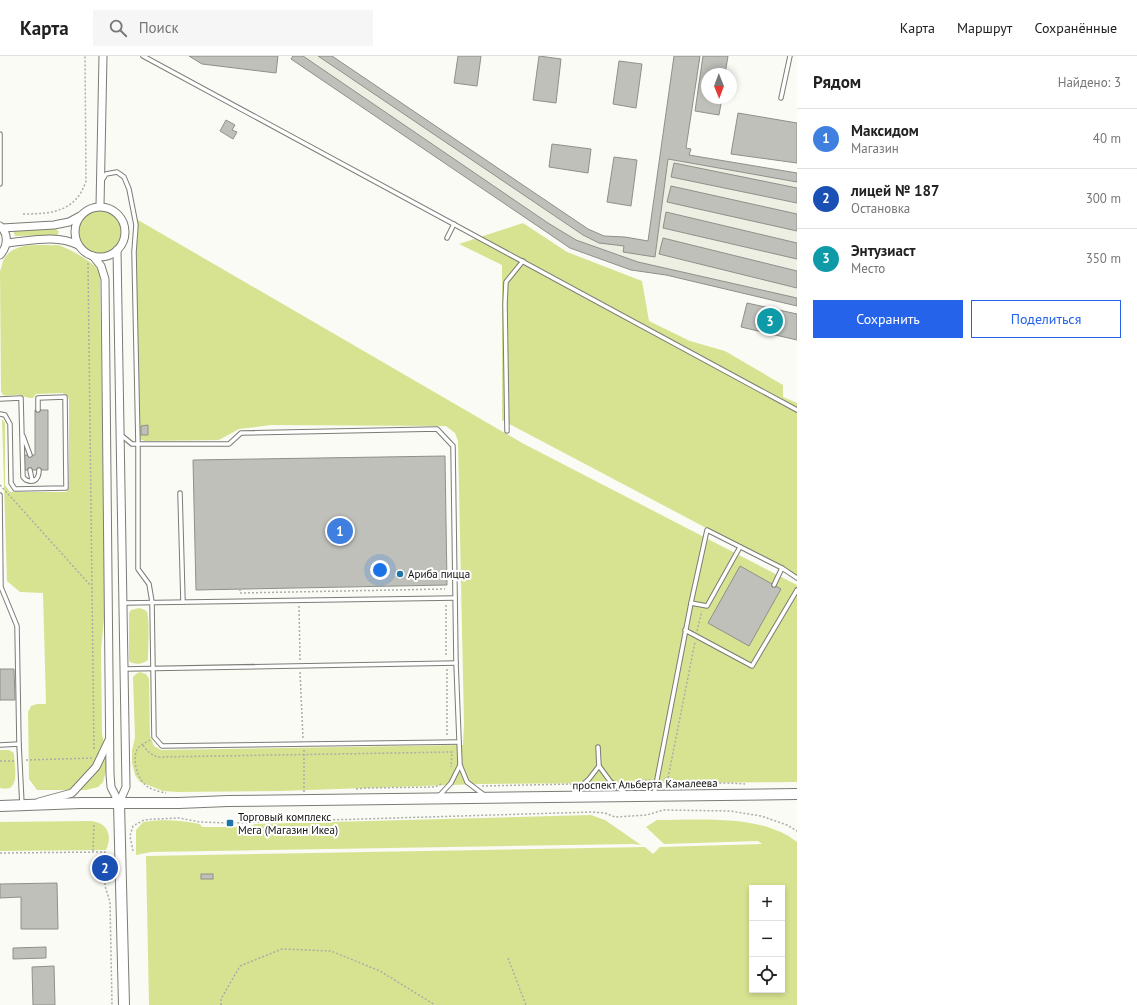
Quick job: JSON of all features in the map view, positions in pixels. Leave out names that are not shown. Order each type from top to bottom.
[{"type":"main road","name":"проспект Альберта Камалеева","points":[[0,806],[81,803],[629,796],[796,797]]},
{"type":"main road","points":[[119,803],[124,1005]]},
{"type":"street","points":[[100,206],[103,56]]},
{"type":"street","points":[[1,227],[54,225],[69,222],[93,207],[107,207],[118,213],[124,224],[126,232],[118,250],[105,257],[93,256]]},
{"type":"street","points":[[78,245],[75,232],[80,216]]},
{"type":"street","points":[[0,255],[7,243],[5,232],[1,227]]},
{"type":"street","points":[[7,243],[58,239],[69,240],[93,256],[101,266],[105,279],[111,787],[119,803]]},
{"type":"street","points":[[118,250],[126,787],[119,803]]},
{"type":"street","points":[[22,806],[72,793],[96,767],[110,738]]},
{"type":"lane","points":[[143,56],[797,410]]},
{"type":"lane","points":[[781,98],[790,56]]},
{"type":"lane","points":[[0,134],[0,184]]},
{"type":"lane","points":[[101,182],[106,174],[117,172],[124,177],[129,189],[136,225],[134,252],[138,444],[138,569],[149,584],[152,602],[154,737],[162,746],[459,742]]},
{"type":"lane","points":[[447,238],[454,224]]},
{"type":"lane","points":[[506,431],[506,282],[522,261]]},
{"type":"lane","points":[[0,414],[5,415],[10,424],[11,483],[15,488],[66,488],[65,397],[38,398],[38,410]]},
{"type":"lane","points":[[0,399],[21,398],[23,477],[29,482],[37,480]]},
{"type":"lane","points":[[120,434],[132,444],[229,444],[241,433],[437,428],[453,446],[456,663],[460,765],[467,782],[488,798]]},
{"type":"lane","points":[[22,431],[30,455]]},
{"type":"lane","points":[[30,470],[32,480],[37,480]]},
{"type":"lane","points":[[37,480],[39,470]]},
{"type":"lane","points":[[180,493],[183,602]]},
{"type":"lane","points":[[0,495],[1,587],[17,626],[19,761],[22,806]]},
{"type":"lane","points":[[654,796],[690,603],[707,530],[782,568],[797,578]]},
{"type":"lane","points":[[690,603],[707,606],[740,547]]},
{"type":"lane","points":[[774,584],[782,568]]},
{"type":"lane","points":[[685,630],[752,666],[797,590]]},
{"type":"lane","points":[[124,603],[455,598]]},
{"type":"lane","points":[[125,668],[456,663]]},
{"type":"lane","points":[[0,745],[19,744]]},
{"type":"lane","points":[[598,747],[599,766],[610,781],[629,796]]},
{"type":"lane","points":[[436,799],[451,783],[460,765]]},
{"type":"lane","points":[[570,797],[589,779],[599,766]]},
{"type":"path","points":[[23,214],[46,214],[62,209],[75,200],[84,189],[86,180],[85,56]]},
{"type":"path","points":[[88,263],[94,758],[92,763]]},
{"type":"path","points":[[0,485],[92,587]]},
{"type":"path","points":[[240,589],[240,593],[445,589]]},
{"type":"path","points":[[299,592],[304,792]]},
{"type":"path","points":[[446,603],[446,657]]},
{"type":"path","points":[[668,778],[703,605]]},
{"type":"path","points":[[447,668],[447,735]]},
{"type":"path","points":[[143,745],[147,752],[158,757],[452,752],[451,771]]},
{"type":"path","points":[[0,761],[94,758]]},
{"type":"path","points":[[133,851],[130,836],[133,826],[144,820],[178,818],[200,822],[230,823],[592,812],[605,813],[615,817],[628,817],[647,815],[663,810],[730,811],[761,816],[787,825],[797,831]]},
{"type":"path","points":[[93,852],[94,823]]},
{"type":"path","points":[[0,854],[105,852],[105,886],[110,902],[112,1005]]},
{"type":"path","points":[[221,1005],[221,999],[240,966],[282,949],[331,951],[380,971],[435,1005]]},
{"type":"path","points":[[508,958],[526,1005]]},
{"type":"shaded area","points":[[293,56],[332,56],[588,229],[604,236],[625,237],[648,241],[674,56],[686,148],[691,149],[690,155],[797,173],[797,306],[666,275],[631,270],[570,248],[291,59]]},
{"type":"green space","points":[[100,210],[112,214],[118,220],[122,232],[118,244],[112,250],[100,254],[88,250],[82,244],[78,232],[82,220],[88,214]]},
{"type":"green space","points":[[138,220],[524,444],[797,585],[797,782],[480,784],[280,791],[178,792],[163,791],[140,782],[135,775],[132,763],[132,750],[135,738],[133,677],[140,672],[146,674],[149,679],[150,736],[154,746],[161,750],[463,745],[464,724],[458,441],[455,433],[446,426],[271,425],[239,429],[219,440],[145,441],[139,439],[136,245],[138,238]]},
{"type":"green space","points":[[523,223],[567,252],[642,281],[649,321],[690,341],[725,351],[783,385],[783,397],[797,403],[797,576],[502,420],[502,265],[459,244]]},
{"type":"green space","points":[[56,229],[59,232],[57,235],[15,236],[13,230]]},
{"type":"green space","points":[[36,245],[58,245],[72,251],[92,263],[97,268],[100,277],[105,608],[101,650],[102,733],[107,767],[103,782],[98,787],[86,790],[37,790],[29,779],[28,712],[31,706],[46,704],[43,593],[20,592],[7,581],[2,419],[5,423],[5,485],[10,492],[65,492],[68,491],[69,486],[69,399],[67,395],[62,393],[36,394],[33,398],[27,398],[20,395],[3,395],[1,391],[0,271],[4,259],[8,253],[14,249]]},
{"type":"green space","points":[[139,608],[146,611],[148,616],[148,660],[137,664],[130,662],[129,659],[129,613],[131,610]]},
{"type":"green space","points":[[0,750],[9,750],[14,753],[15,777],[13,785],[10,788],[0,788]]},
{"type":"green space","points":[[591,815],[605,820],[641,845],[151,852],[136,855],[136,830],[143,822],[150,821],[172,820],[200,824],[202,827],[250,827],[255,824]]},
{"type":"green space","points":[[657,820],[730,820],[767,827],[783,833],[797,842],[797,1005],[149,1005],[146,856],[645,847],[653,854],[660,847],[762,844],[758,841],[664,844],[646,827]]},
{"type":"green space","points":[[90,821],[101,824],[107,830],[109,839],[106,850],[0,851],[0,822]]},
{"type":"building","points":[[189,56],[278,56],[276,73],[202,64]]},
{"type":"building","points":[[293,56],[303,56],[548,223],[576,240],[638,262],[797,298],[797,306],[666,275],[631,270],[570,248],[291,59]]},
{"type":"building","points":[[318,56],[332,56],[588,229],[604,236],[625,237],[648,241],[674,56],[700,56],[686,148],[691,149],[689,155],[797,173],[797,182],[668,159],[655,257],[623,252],[624,246],[599,243],[583,235]]},
{"type":"building","points":[[458,56],[481,56],[477,86],[454,83]]},
{"type":"building","points":[[539,56],[561,59],[556,103],[533,100]]},
{"type":"building","points":[[703,56],[728,56],[726,68],[701,68]]},
{"type":"building","points":[[619,61],[642,64],[636,108],[613,104]]},
{"type":"building","points":[[701,70],[701,104],[721,104],[719,115],[695,111]]},
{"type":"building","points":[[738,113],[797,123],[797,163],[731,154]]},
{"type":"building","points":[[226,120],[235,125],[232,130],[237,132],[233,139],[220,131]]},
{"type":"building","points":[[552,144],[591,149],[588,173],[549,167]]},
{"type":"building","points":[[614,157],[637,160],[631,206],[607,202]]},
{"type":"building","points":[[674,163],[797,188],[797,203],[671,177]]},
{"type":"building","points":[[671,186],[797,214],[797,231],[667,202]]},
{"type":"building","points":[[666,212],[797,243],[797,259],[663,228]]},
{"type":"building","points":[[663,238],[797,271],[797,288],[659,254]]},
{"type":"building","points":[[747,303],[797,314],[797,340],[741,327]]},
{"type":"building","points":[[35,410],[48,410],[48,470],[24,470],[24,455],[35,455]]},
{"type":"building","points":[[148,425],[148,435],[141,435],[141,426]]},
{"type":"building","points":[[445,456],[447,585],[196,590],[193,460]]},
{"type":"building","points":[[740,566],[781,589],[749,646],[708,623]]},
{"type":"building","points":[[0,669],[14,669],[15,700],[0,700]]},
{"type":"building","points":[[201,874],[213,874],[213,879],[201,879]]},
{"type":"building","points":[[57,883],[58,929],[21,929],[21,897],[0,898],[0,884]]},
{"type":"building","points":[[46,947],[46,958],[13,959],[13,948]]},
{"type":"building","points":[[54,966],[55,1005],[33,1005],[32,967]]},
{"type":"place","name":"Энтузиаст","points":[[770,321]]},
{"type":"place","name":"Максидом","points":[[340,531]]},
{"type":"place","name":"Ариба пицца","points":[[400,574]]},
{"type":"place","name":"Торговый комплекс Мега (Магазин Икеа)","points":[[230,823]]},
{"type":"place","name":"лицей № 187","points":[[105,868]]}]
